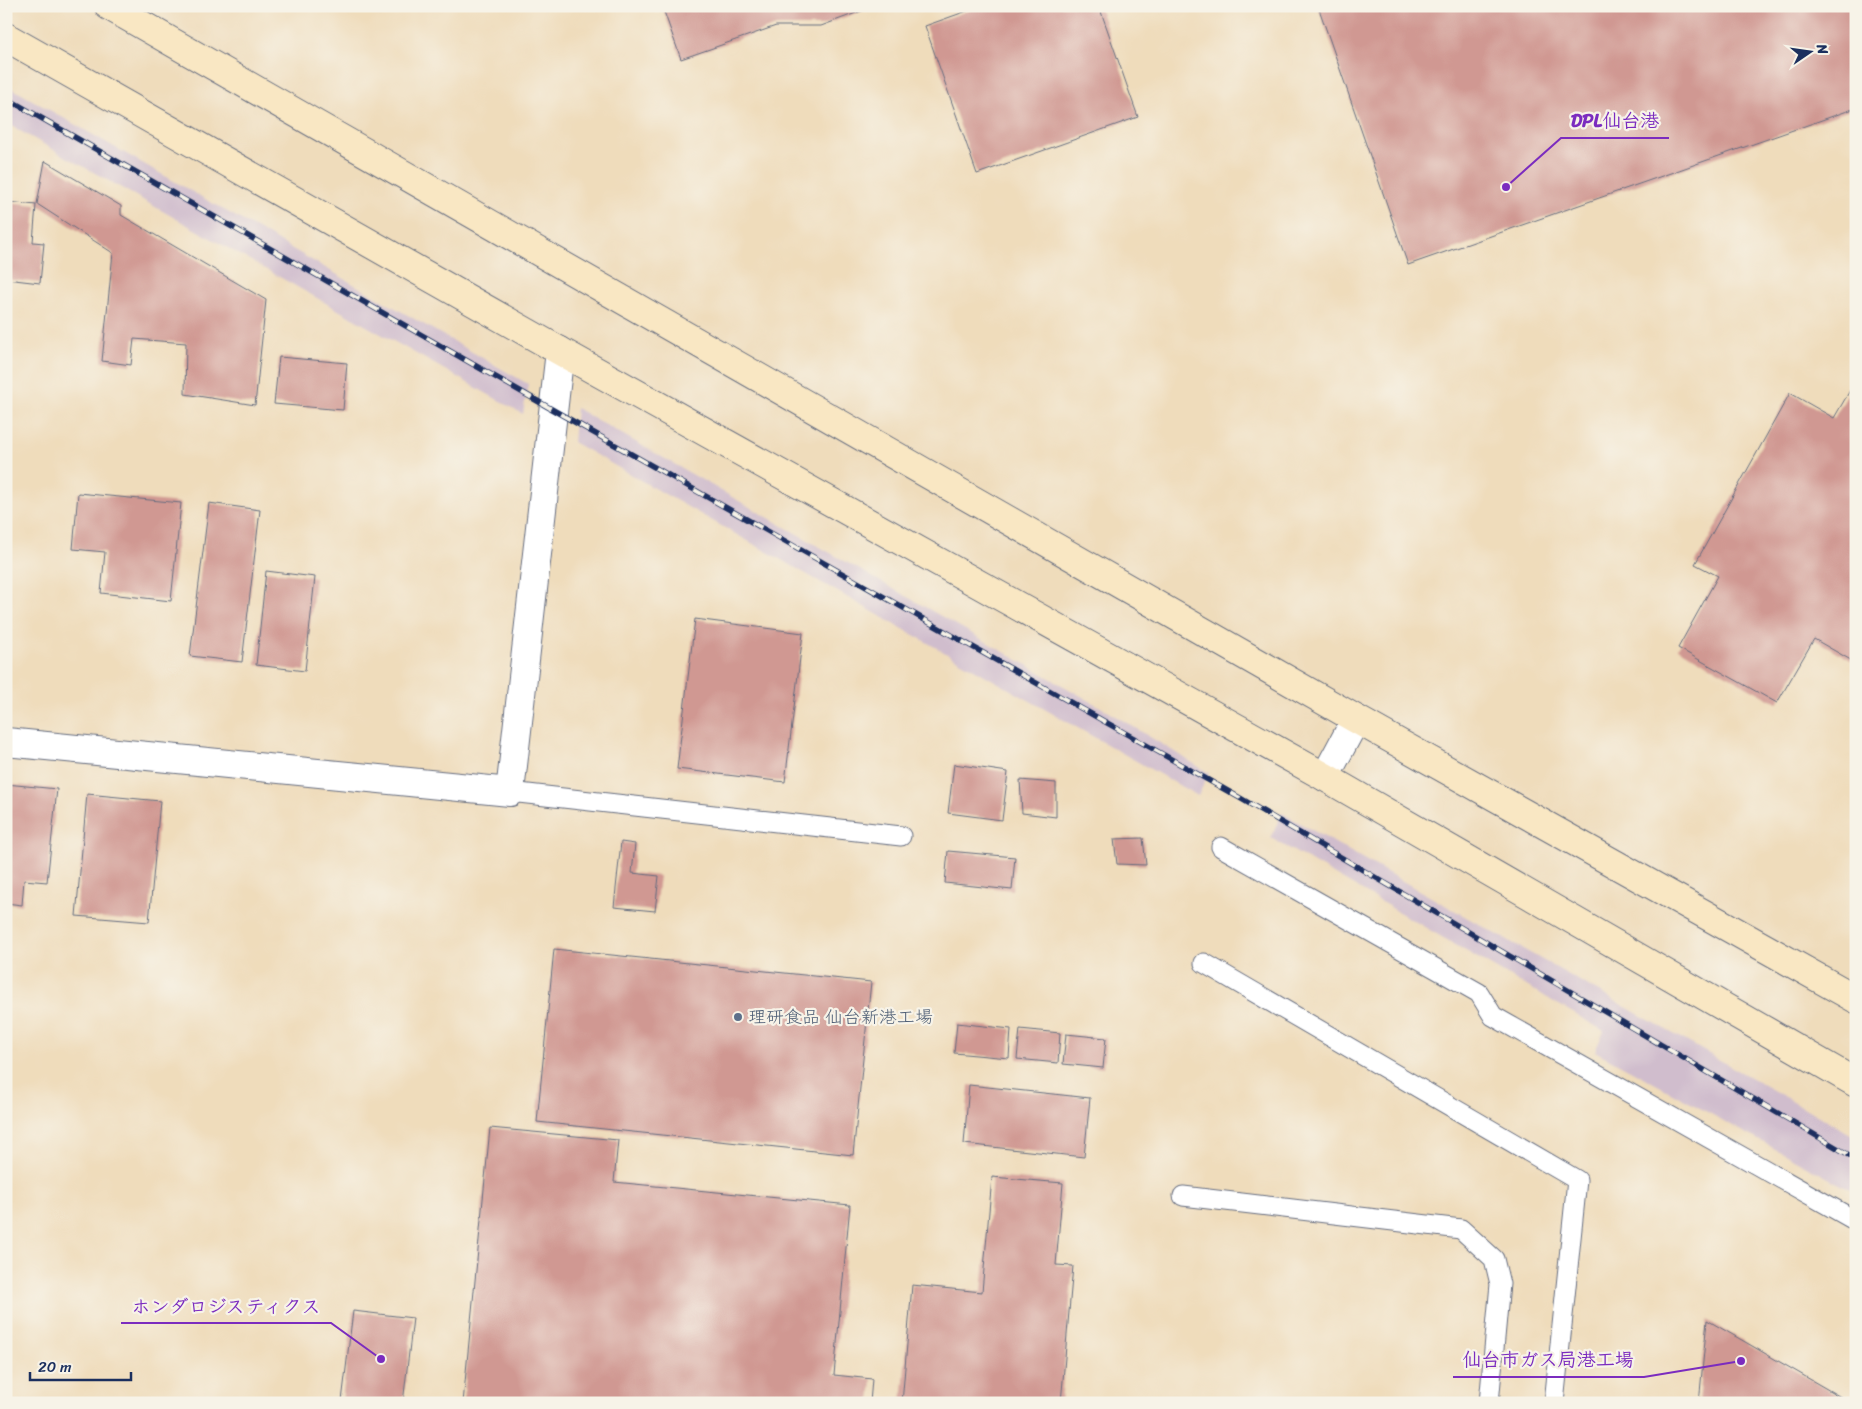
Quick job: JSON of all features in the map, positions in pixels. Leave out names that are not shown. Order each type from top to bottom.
[{"type":"street","points":[[109,6],[1356,719],[1856,999]]},
{"type":"street","points":[[6,37],[560,351],[1324,777],[1856,1084]]},
{"type":"street","points":[[6,742],[510,792],[560,351]]},
{"type":"street","points":[[1324,777],[1356,719]]},
{"type":"lane","points":[[510,792],[901,836]]},
{"type":"lane","points":[[1221,847],[1479,993],[1493,1016],[1856,1221]]},
{"type":"lane","points":[[1204,963],[1577,1180],[1554,1403]]},
{"type":"lane","points":[[1183,1196],[1461,1228],[1494,1259],[1500,1284],[1489,1403]]},
{"type":"shaded area","points":[[6,85],[528,384],[523,414],[6,123]]},
{"type":"shaded area","points":[[576,408],[1104,709],[1209,773],[1198,796],[573,442]]},
{"type":"shaded area","points":[[1282,813],[1856,1137],[1856,1193],[1595,1051],[1604,1031],[1271,838]]},
{"type":"building","points":[[662,6],[875,6],[821,26],[776,26],[681,59]]},
{"type":"building","points":[[981,6],[1099,6],[1138,117],[977,174],[925,26]]},
{"type":"building","points":[[1318,6],[1856,6],[1856,108],[1408,265]]},
{"type":"building","points":[[6,152],[11,153],[8,185],[6,185]]},
{"type":"building","points":[[45,161],[121,206],[121,215],[266,300],[255,405],[185,394],[186,343],[134,339],[131,365],[102,361],[113,253],[37,204]]},
{"type":"building","points":[[8,202],[36,205],[33,242],[44,243],[40,283],[6,279]]},
{"type":"building","points":[[279,357],[347,363],[343,410],[274,404]]},
{"type":"building","points":[[1856,380],[1856,663],[1814,639],[1777,703],[1678,648],[1718,576],[1695,564],[1790,393],[1834,418]]},
{"type":"building","points":[[78,493],[181,503],[171,601],[101,593],[105,552],[73,549]]},
{"type":"building","points":[[209,503],[260,510],[242,662],[190,656]]},
{"type":"building","points":[[266,571],[315,577],[305,671],[256,665]]},
{"type":"building","points":[[695,619],[803,633],[785,782],[677,769]]},
{"type":"building","points":[[954,764],[1008,772],[1002,820],[948,813]]},
{"type":"building","points":[[1020,780],[1056,783],[1056,817],[1022,813]]},
{"type":"building","points":[[6,784],[57,789],[47,882],[24,880],[22,905],[6,903]]},
{"type":"building","points":[[87,794],[160,801],[149,922],[76,916]]},
{"type":"building","points":[[1143,838],[1146,865],[1117,864],[1114,839]]},
{"type":"building","points":[[621,842],[635,844],[632,873],[659,876],[655,911],[614,907]]},
{"type":"building","points":[[948,851],[1015,857],[1012,890],[945,883]]},
{"type":"building","points":[[554,949],[871,982],[853,1155],[537,1122]]},
{"type":"building","points":[[957,1023],[1011,1029],[1009,1058],[954,1053]]},
{"type":"building","points":[[1020,1029],[1060,1033],[1058,1063],[1017,1059]]},
{"type":"building","points":[[1066,1034],[1106,1038],[1103,1068],[1063,1064]]},
{"type":"building","points":[[969,1085],[1090,1098],[1084,1157],[964,1144]]},
{"type":"building","points":[[490,1128],[618,1140],[614,1182],[850,1205],[834,1375],[872,1379],[870,1403],[463,1403]]},
{"type":"building","points":[[992,1177],[1063,1183],[1056,1265],[1073,1266],[1061,1403],[902,1403],[912,1285],[982,1292]]},
{"type":"building","points":[[353,1311],[413,1318],[403,1403],[342,1401]]},
{"type":"building","points":[[1707,1320],[1851,1403],[1699,1403]]},
{"type":"railway","points":[[6,98],[1240,798],[1856,1159]]},
{"type":"place","name":"DPL仙台港","points":[[1506,187]]},
{"type":"place","name":"理研食品 仙台新港工場","points":[[738,1017]]},
{"type":"place","name":"ホンダロジスティクス","points":[[381,1359]]},
{"type":"place","name":"仙台市ガス局港工場","points":[[1741,1361]]}]
